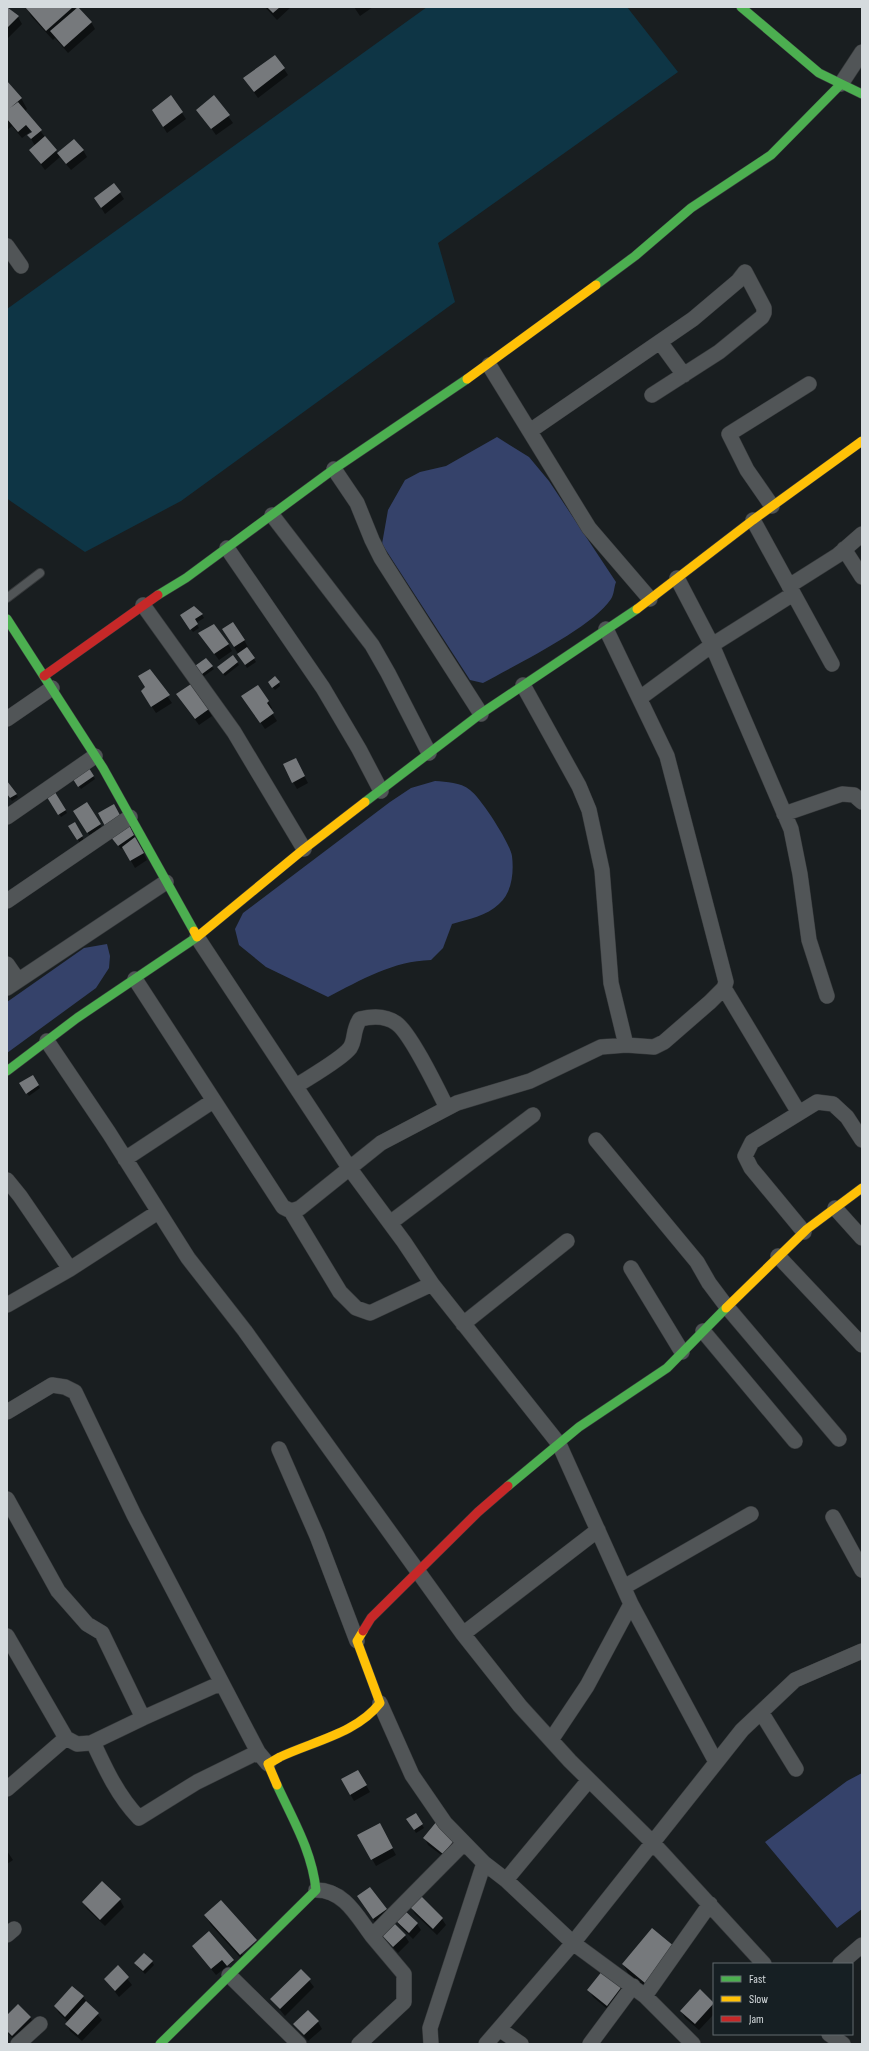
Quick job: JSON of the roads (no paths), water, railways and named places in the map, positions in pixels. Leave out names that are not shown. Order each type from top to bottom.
[{"type":"street","points":[[748,9],[819,73],[862,94]]},
{"type":"street","points":[[7,719],[48,682],[143,605],[227,548],[334,469],[489,365],[635,256],[691,208],[771,154],[842,84],[862,52]]},
{"type":"street","points":[[7,246],[21,266]]},
{"type":"street","points":[[530,431],[693,320],[738,281],[745,272],[764,308],[764,313],[756,323],[719,352],[652,395]]},
{"type":"street","points":[[660,342],[684,375]]},
{"type":"street","points":[[489,365],[589,528],[650,599]]},
{"type":"street","points":[[772,506],[747,470],[729,434],[809,384]]},
{"type":"street","points":[[7,1070],[134,979],[197,937],[304,849],[481,714],[650,599],[753,520],[862,441]]},
{"type":"street","points":[[334,469],[357,503],[381,558],[481,714]]},
{"type":"street","points":[[272,515],[372,645],[430,753]]},
{"type":"street","points":[[753,520],[832,664]]},
{"type":"street","points":[[640,698],[712,645],[791,590],[862,534]]},
{"type":"street","points":[[227,548],[323,688],[359,749],[381,791]]},
{"type":"street","points":[[844,549],[862,577]]},
{"type":"street","points":[[677,578],[712,645],[791,829],[800,874],[809,940],[827,996]]},
{"type":"street","points":[[143,605],[234,732],[304,849]]},
{"type":"street","points":[[7,619],[96,756],[197,937],[350,1169],[432,1284],[559,1444],[631,1604],[716,1762]]},
{"type":"street","points":[[291,1211],[300,1208],[381,1143],[457,1103],[530,1081],[601,1047],[626,1045],[654,1047],[664,1042],[724,988],[726,982],[724,974],[713,938],[696,865],[666,756],[640,698],[606,629]]},
{"type":"street","points":[[523,685],[579,786],[589,810],[602,870],[611,983],[626,1045]]},
{"type":"street","points":[[7,817],[96,756]]},
{"type":"street","points":[[784,814],[842,794],[854,795],[862,802]]},
{"type":"street","points":[[7,901],[130,817]]},
{"type":"street","points":[[7,964],[12,984],[166,882]]},
{"type":"street","points":[[134,979],[283,1207],[291,1211],[340,1292],[356,1308],[370,1313],[432,1284]]},
{"type":"street","points":[[724,988],[799,1113]]},
{"type":"street","points":[[296,1086],[349,1049],[354,1038],[354,1028],[360,1019],[374,1016],[396,1022],[406,1033],[448,1108]]},
{"type":"street","points":[[47,1041],[188,1258],[245,1331],[331,1453],[463,1634],[551,1740],[652,1842],[763,1963]]},
{"type":"street","points":[[125,1159],[213,1101]]},
{"type":"street","points":[[804,1232],[751,1168],[745,1156],[752,1142],[817,1102],[833,1104],[847,1117],[862,1140]]},
{"type":"street","points":[[390,1224],[534,1115]]},
{"type":"street","points":[[596,1140],[697,1262],[709,1283],[727,1307],[839,1439]]},
{"type":"street","points":[[7,1180],[20,1196],[70,1269]]},
{"type":"street","points":[[357,1641],[370,1618],[478,1512],[579,1427],[666,1368],[804,1232],[862,1188]]},
{"type":"street","points":[[835,1208],[862,1238]]},
{"type":"street","points":[[8,1300],[70,1269],[158,1212]]},
{"type":"street","points":[[463,1324],[567,1241]]},
{"type":"street","points":[[778,1256],[862,1345]]},
{"type":"street","points":[[631,1268],[682,1352]]},
{"type":"street","points":[[703,1331],[795,1441]]},
{"type":"street","points":[[7,1412],[52,1385],[65,1387],[75,1392],[134,1515],[221,1683],[258,1752],[268,1764],[306,1845],[316,1874],[316,1890]]},
{"type":"street","points":[[279,1449],[317,1536],[380,1703],[412,1775],[445,1823],[484,1863],[506,1880],[573,1943],[645,1996],[693,2044]]},
{"type":"street","points":[[7,1499],[58,1591],[87,1624],[102,1633],[143,1718]]},
{"type":"street","points":[[624,1587],[751,1514]]},
{"type":"street","points":[[834,1517],[862,1570]]},
{"type":"street","points":[[463,1634],[598,1530]]},
{"type":"street","points":[[551,1740],[588,1686],[631,1604]]},
{"type":"street","points":[[7,1636],[66,1738],[77,1744],[93,1742],[221,1683]]},
{"type":"street","points":[[486,2044],[573,1943],[742,1730],[796,1680],[861,1653]]},
{"type":"street","points":[[268,1764],[280,1756],[352,1727],[376,1712],[380,1703]]},
{"type":"street","points":[[761,1712],[796,1769]]},
{"type":"street","points":[[7,1789],[66,1738]]},
{"type":"street","points":[[93,1742],[110,1779],[127,1806],[139,1818],[197,1782],[258,1752]]},
{"type":"street","points":[[506,1880],[589,1780]]},
{"type":"street","points":[[372,1936],[464,1843]]},
{"type":"street","points":[[431,2044],[430,2028],[484,1863]]},
{"type":"street","points":[[160,2044],[316,1890],[328,1890],[347,1902],[372,1936],[404,1974],[404,2002],[359,2044]]},
{"type":"street","points":[[645,1996],[710,1904]]},
{"type":"street","points":[[841,1963],[862,1945]]},
{"type":"street","points":[[229,1975],[298,2044]]},
{"type":"street","points":[[590,2044],[633,1986]]},
{"type":"street","points":[[18,2044],[40,2024]]},
{"type":"street","points":[[499,2029],[521,2044]]},
{"type":"street","points":[[830,2035],[843,2044]]},
{"type":"lane","points":[[7,598],[40,573]]}]
